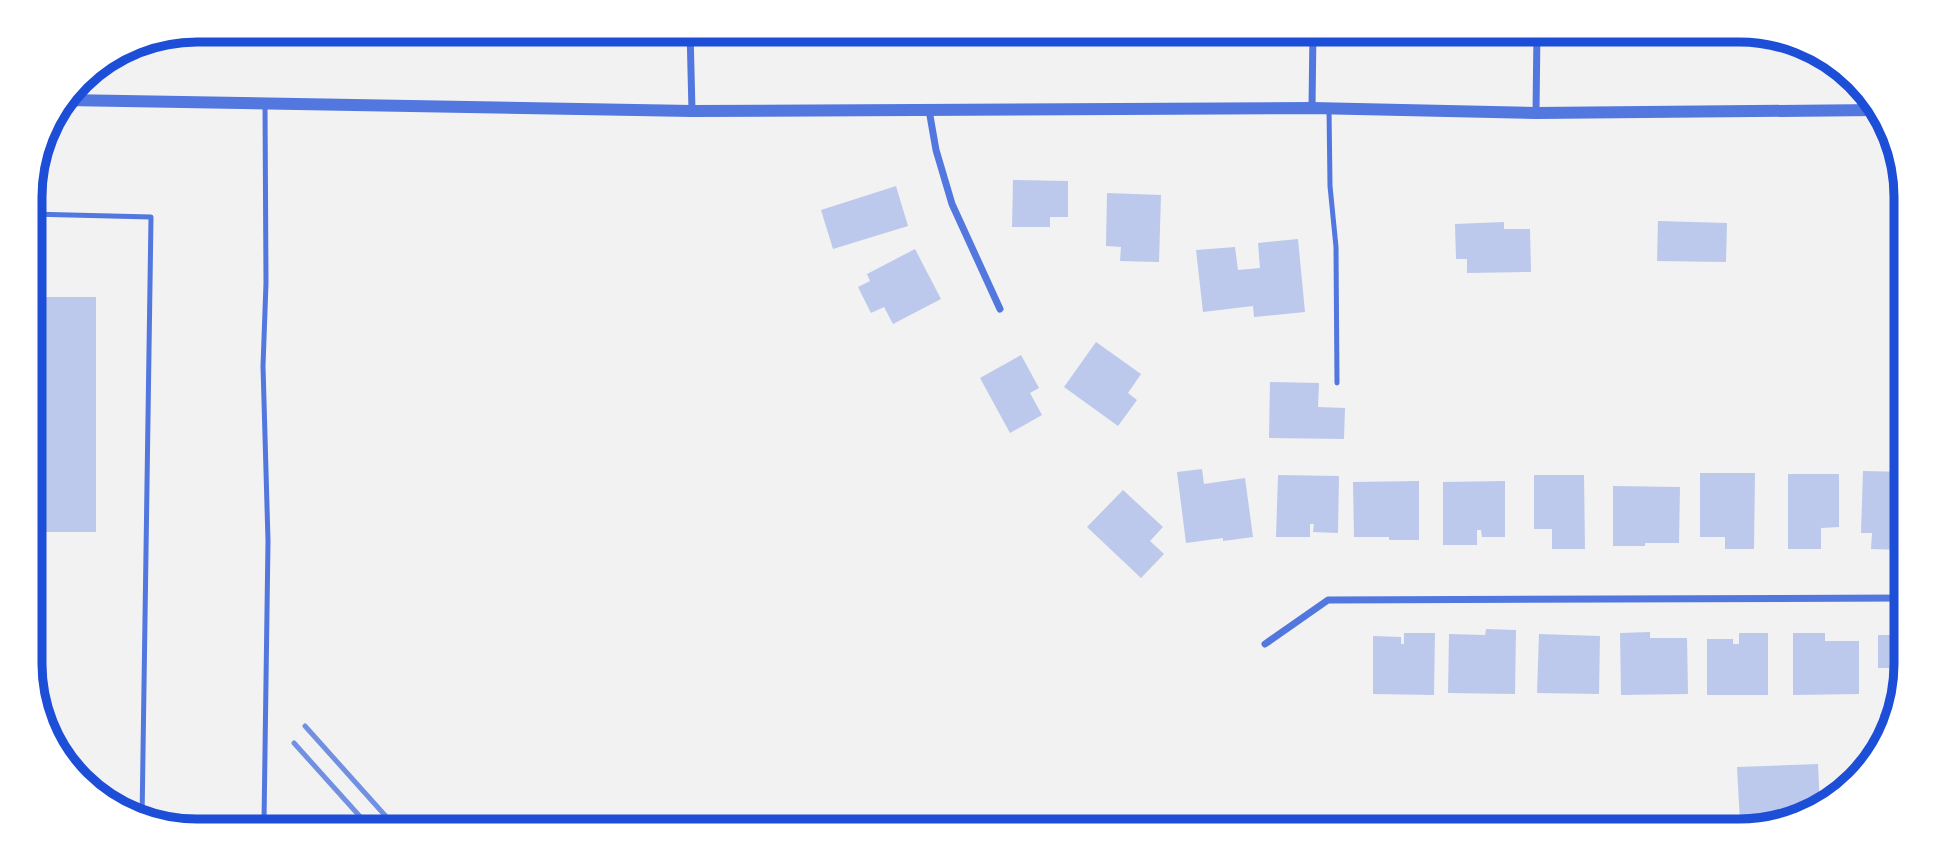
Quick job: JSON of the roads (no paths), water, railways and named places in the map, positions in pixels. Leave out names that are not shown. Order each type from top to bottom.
[{"type":"street","points":[[690,42],[692,111]]},
{"type":"street","points":[[1312,108],[1313,42]]},
{"type":"street","points":[[1536,113],[1537,42]]},
{"type":"street","points":[[77,100],[692,111],[1329,108],[1536,113],[1867,110]]},
{"type":"street","points":[[929,110],[936,150],[952,204],[1000,309]]},
{"type":"street","points":[[1265,644],[1328,600],[1894,598]]},
{"type":"lane","points":[[264,819],[268,541],[263,366],[266,283],[265,104]]},
{"type":"lane","points":[[1329,108],[1330,186],[1336,247],[1337,383]]},
{"type":"lane","points":[[42,214],[151,217],[142,809]]},
{"type":"railway","points":[[305,726],[388,819]]},
{"type":"railway","points":[[294,743],[362,819]]}]
